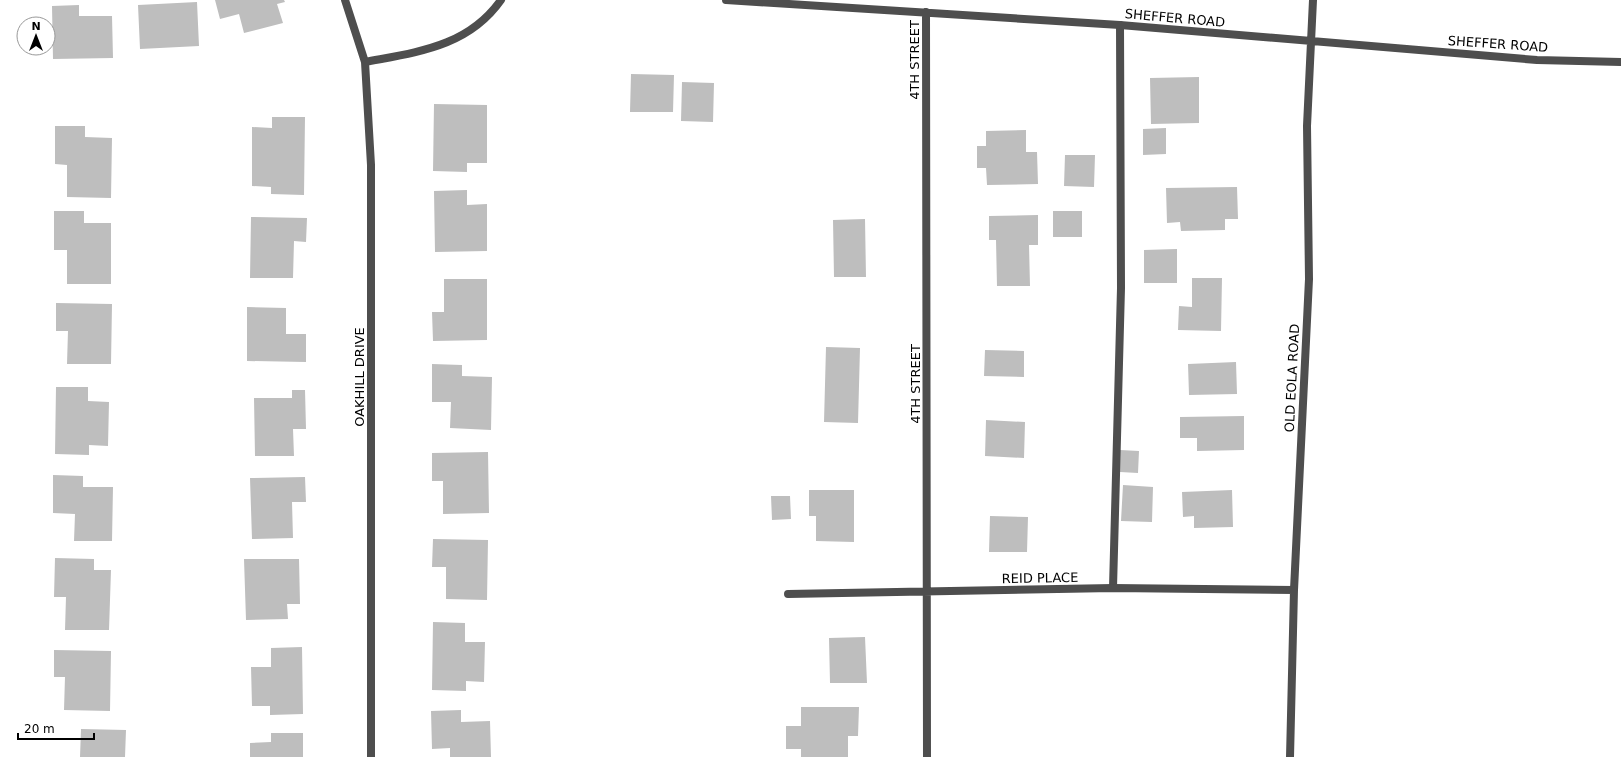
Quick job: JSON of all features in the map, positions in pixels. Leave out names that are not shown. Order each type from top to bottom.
[{"type":"street","name":"OAKHILL DRIVE","points":[[345,0],[365,62],[371,165],[371,757]]},
{"type":"street","points":[[365,62],[425,50],[450,42],[474,28],[493,11],[501,0]]},
{"type":"street","name":"SHEFFER ROAD","points":[[726,0],[1120,25],[1537,60],[1621,62]]},
{"type":"street","name":"OLD EOLA ROAD","points":[[1290,757],[1294,590],[1309,279],[1307,126],[1313,0]]},
{"type":"street","name":"4TH STREET","points":[[926,12],[928,592],[927,757]]},
{"type":"street","points":[[1113,588],[1121,288],[1120,25]]},
{"type":"street","name":"REID PLACE","points":[[788,594],[1113,588],[1294,590]]},
{"type":"building","points":[[215,0],[284,0],[285,2],[277,4],[283,23],[244,33],[239,14],[220,19]]},
{"type":"building","points":[[197,2],[199,46],[140,49],[138,5]]},
{"type":"building","points":[[79,5],[79,16],[112,16],[113,58],[53,59],[53,56],[56,56],[56,16],[52,16],[52,6]]},
{"type":"building","points":[[631,74],[674,75],[673,112],[630,112]]},
{"type":"building","points":[[1199,77],[1199,123],[1151,124],[1150,78]]},
{"type":"building","points":[[682,82],[714,83],[713,122],[681,121]]},
{"type":"building","points":[[434,104],[487,105],[487,163],[467,163],[467,172],[433,171]]},
{"type":"building","points":[[272,117],[305,117],[304,195],[271,194],[271,187],[252,186],[252,127],[272,128]]},
{"type":"building","points":[[55,126],[85,126],[85,137],[112,138],[111,198],[67,197],[67,165],[55,164]]},
{"type":"building","points":[[1166,128],[1166,154],[1143,155],[1143,129]]},
{"type":"building","points":[[1026,130],[1026,152],[1037,152],[1038,184],[987,185],[986,168],[977,168],[977,146],[986,146],[986,131]]},
{"type":"building","points":[[1065,155],[1095,155],[1094,187],[1064,186]]},
{"type":"building","points":[[1237,187],[1238,219],[1225,219],[1225,230],[1181,231],[1180,222],[1167,223],[1166,188]]},
{"type":"building","points":[[467,190],[467,205],[487,204],[487,251],[435,252],[434,191]]},
{"type":"building","points":[[54,211],[84,211],[84,223],[111,223],[111,284],[67,284],[67,250],[54,250]]},
{"type":"building","points":[[1053,211],[1082,211],[1082,237],[1053,237]]},
{"type":"building","points":[[1038,215],[1038,245],[1029,245],[1030,286],[997,286],[996,240],[989,240],[989,216]]},
{"type":"building","points":[[251,217],[307,218],[306,242],[294,241],[293,278],[250,278]]},
{"type":"building","points":[[865,219],[866,277],[834,277],[833,220]]},
{"type":"building","points":[[1177,249],[1177,283],[1144,283],[1144,250]]},
{"type":"building","points":[[1192,278],[1222,278],[1221,331],[1178,330],[1179,306],[1192,307]]},
{"type":"building","points":[[444,279],[487,279],[487,340],[433,341],[432,312],[444,312]]},
{"type":"building","points":[[56,303],[112,304],[111,364],[67,364],[68,331],[56,331]]},
{"type":"building","points":[[247,307],[286,308],[286,334],[306,334],[306,362],[247,361]]},
{"type":"building","points":[[826,347],[860,348],[858,423],[824,422]]},
{"type":"building","points":[[985,350],[1024,351],[1024,377],[984,376]]},
{"type":"building","points":[[1236,362],[1237,394],[1189,395],[1188,364]]},
{"type":"building","points":[[432,364],[462,365],[462,376],[492,377],[491,430],[450,428],[451,402],[432,402]]},
{"type":"building","points":[[56,387],[88,387],[88,401],[109,402],[108,446],[89,445],[89,455],[55,454]]},
{"type":"building","points":[[292,390],[305,390],[306,429],[293,429],[294,456],[255,456],[254,398],[292,398]]},
{"type":"building","points":[[1244,416],[1244,450],[1197,451],[1197,438],[1180,438],[1180,417]]},
{"type":"building","points":[[986,420],[1025,422],[1024,458],[985,456]]},
{"type":"building","points":[[1120,450],[1139,451],[1138,473],[1120,472]]},
{"type":"building","points":[[488,452],[489,513],[443,514],[443,481],[432,481],[432,453]]},
{"type":"building","points":[[53,475],[83,476],[83,487],[113,487],[112,541],[74,541],[75,514],[53,513]]},
{"type":"building","points":[[305,477],[306,502],[292,502],[293,538],[252,539],[250,478]]},
{"type":"building","points":[[1123,485],[1153,487],[1152,522],[1121,521]]},
{"type":"building","points":[[809,490],[854,490],[854,542],[816,541],[816,516],[809,516]]},
{"type":"building","points":[[1232,490],[1233,527],[1194,528],[1194,516],[1183,517],[1182,492]]},
{"type":"building","points":[[771,496],[790,496],[791,519],[772,520]]},
{"type":"building","points":[[990,516],[1028,517],[1027,552],[989,552]]},
{"type":"building","points":[[433,539],[488,540],[487,600],[446,599],[446,567],[432,567]]},
{"type":"building","points":[[55,558],[94,559],[94,570],[111,570],[109,630],[65,630],[66,597],[54,597]]},
{"type":"building","points":[[244,559],[299,559],[300,604],[287,604],[288,619],[246,620]]},
{"type":"building","points":[[433,622],[465,623],[465,642],[485,642],[484,682],[466,681],[466,691],[432,690]]},
{"type":"building","points":[[865,637],[867,683],[830,683],[829,638]]},
{"type":"building","points":[[302,647],[303,714],[270,715],[270,706],[252,706],[251,667],[271,667],[271,648]]},
{"type":"building","points":[[54,650],[111,651],[110,711],[64,710],[65,677],[54,677]]},
{"type":"building","points":[[801,707],[859,707],[858,736],[848,736],[848,757],[801,757],[801,749],[786,749],[786,726],[801,726]]},
{"type":"building","points":[[461,710],[461,722],[490,721],[491,757],[450,757],[450,748],[432,749],[431,711]]},
{"type":"building","points":[[81,729],[126,730],[125,757],[80,757]]},
{"type":"building","points":[[271,733],[303,733],[303,757],[250,757],[250,743],[271,742]]}]
